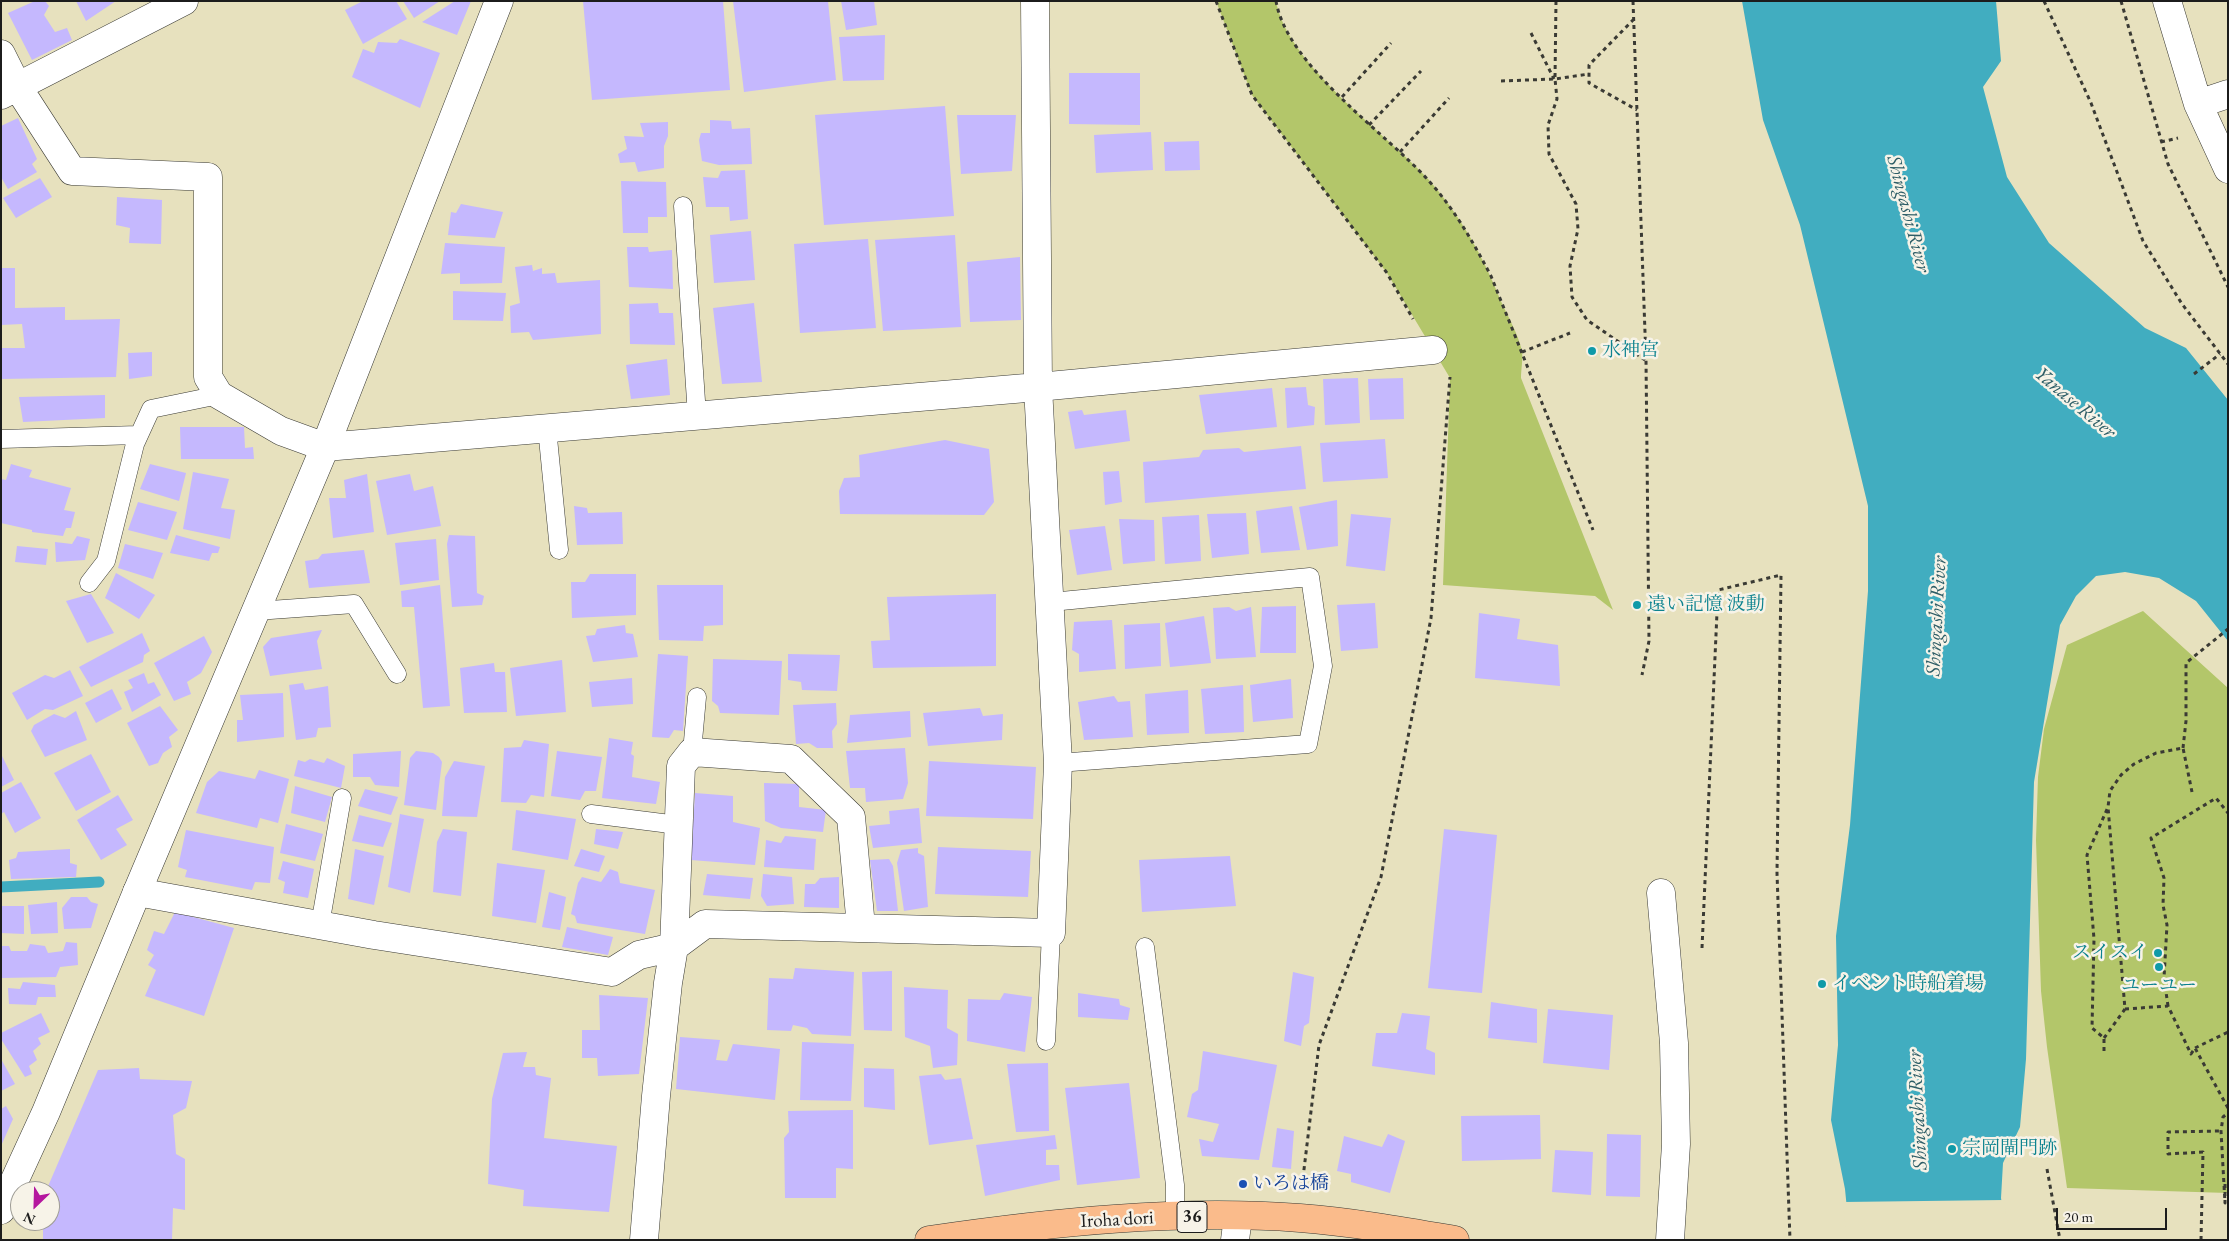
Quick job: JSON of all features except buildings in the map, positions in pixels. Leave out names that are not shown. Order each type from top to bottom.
[{"type":"main road","name":"Iroha dori","points":[[929,1240],[1010,1228],[1107,1218],[1175,1217],[1237,1228],[1299,1218],[1356,1224],[1455,1240]]},
{"type":"street","points":[[9,91],[148,9],[184,1]]},
{"type":"street","points":[[1,1210],[46,1112],[325,446],[499,1]]},
{"type":"street","points":[[137,892],[320,925],[612,972],[639,955],[674,947],[705,924],[861,927],[1051,934],[1058,763],[1051,602],[1038,387],[1035,1]]},
{"type":"street","points":[[2167,1],[2198,104],[2228,169]]},
{"type":"street","points":[[1,54],[9,91],[72,171],[208,177],[208,377],[219,395],[281,431],[325,446],[1038,387],[1433,350]]},
{"type":"street","points":[[2198,104],[2228,94]]},
{"type":"street","points":[[644,1240],[656,1096],[674,947],[681,766],[692,752],[791,759],[850,816],[861,927]]},
{"type":"street","points":[[1661,893],[1674,1052],[1676,1144],[1670,1240]]},
{"type":"lane","points":[[683,206],[697,416]]},
{"type":"lane","points":[[89,583],[106,561],[138,436],[151,409],[219,395]]},
{"type":"lane","points":[[546,428],[559,550]]},
{"type":"lane","points":[[1,439],[138,436]]},
{"type":"lane","points":[[1051,602],[1310,577],[1322,666],[1308,744],[1058,763]]},
{"type":"lane","points":[[256,611],[354,604],[397,674]]},
{"type":"lane","points":[[692,752],[697,697]]},
{"type":"lane","points":[[320,925],[342,798]]},
{"type":"lane","points":[[591,814],[678,825]]},
{"type":"lane","points":[[1046,1041],[1051,934]]},
{"type":"lane","points":[[1145,947],[1176,1185],[1175,1217]]},
{"type":"path","points":[[1216,1],[1252,95],[1387,273],[1450,378],[1431,618],[1381,877],[1319,1045],[1299,1218]]},
{"type":"path","points":[[1276,1],[1290,36],[1311,65],[1369,125],[1400,152],[1451,206],[1491,276],[1594,530]]},
{"type":"path","points":[[1556,1],[1554,80],[1557,99],[1548,125],[1549,154],[1576,204],[1578,229],[1570,266],[1572,297],[1587,320],[1646,360]]},
{"type":"path","points":[[1633,1],[1646,360],[1649,641],[1642,676]]},
{"type":"path","points":[[2044,1],[2092,103],[2143,241],[2182,304],[2228,364]]},
{"type":"path","points":[[2121,1],[2168,164],[2228,287]]},
{"type":"path","points":[[1634,19],[1589,65],[1589,83],[1637,110]]},
{"type":"path","points":[[1532,33],[1554,80]]},
{"type":"path","points":[[1342,97],[1391,43]]},
{"type":"path","points":[[1369,125],[1421,71]]},
{"type":"path","points":[[1502,81],[1554,80],[1589,74]]},
{"type":"path","points":[[1400,152],[1449,98]]},
{"type":"path","points":[[1522,352],[1570,333]]},
{"type":"path","points":[[2194,374],[2220,354]]},
{"type":"path","points":[[1701,958],[1718,590],[1780,575],[1777,872],[1790,1240]]},
{"type":"path","points":[[2192,792],[2183,748],[2186,721],[2186,664],[2228,629]]},
{"type":"path","points":[[2104,1051],[2104,1038],[2125,1009],[2108,806],[2110,791],[2121,775],[2134,764],[2156,753],[2183,748]]},
{"type":"path","points":[[2228,813],[2216,798],[2151,838],[2164,878],[2163,906],[2167,925],[2164,978],[2168,1006],[2191,1054],[2195,1048],[2228,1032]]},
{"type":"path","points":[[2104,1038],[2092,1028],[2094,938],[2087,855],[2108,806]]},
{"type":"path","points":[[2125,1009],[2168,1006]]},
{"type":"path","points":[[2195,1048],[2228,1108]]},
{"type":"path","points":[[2225,1184],[2225,1203],[2221,1131],[2223,1117],[2228,1113]]},
{"type":"path","points":[[2201,1240],[2203,1152],[2168,1154],[2168,1132],[2221,1131]]},
{"type":"path","points":[[2047,1169],[2060,1240]]},
{"type":"green space","points":[[1216,1],[1276,1],[1284,25],[1298,49],[1318,73],[1340,97],[1411,161],[1440,193],[1461,222],[1486,267],[1518,339],[1522,355],[1521,378],[1613,610],[1595,596],[1443,585],[1450,378],[1387,273],[1252,95]]},
{"type":"green space","points":[[2143,611],[2228,688],[2228,1193],[2067,1188],[2041,991],[2036,840],[2038,777],[2044,729],[2067,645]]},
{"type":"water","points":[[1742,1],[1996,1],[2001,61],[1983,87],[2007,177],[2049,243],[2145,328],[2186,348],[2228,400],[2228,641],[2196,601],[2159,578],[2125,572],[2096,576],[2076,596],[2060,625],[2034,782],[2026,1059],[2020,1127],[2003,1163],[2001,1198],[2008,1240],[1850,1240],[1845,1189],[1831,1120],[1838,1045],[1836,936],[1850,825],[1868,591],[1868,506],[1800,225],[1763,120]]},
{"type":"pier","points":[[2004,1200],[2010,1240],[1847,1240],[1843,1202]]},
{"type":"waterway","points":[[1,887],[99,882]]},
{"type":"place","name":"水神宮","points":[[1592,351]]},
{"type":"place","name":"遠い記憶 波動","points":[[1637,605]]},
{"type":"place","name":"スイスイ","points":[[2158,953]]},
{"type":"place","name":"ユーユー","points":[[2159,967]]},
{"type":"place","name":"イベント時船着場","points":[[1822,984]]},
{"type":"place","name":"宗岡閘門跡","points":[[1952,1149]]},
{"type":"place","name":"いろは橋","points":[[1243,1184]]},
{"type":"water label","name":"Shingashi River","points":[[1908,214]]},
{"type":"water label","name":"Yanase River","points":[[2075,403]]},
{"type":"water label","name":"Shingashi River","points":[[1937,616]]},
{"type":"water label","name":"Shingashi River","points":[[1918,1110]]}]
